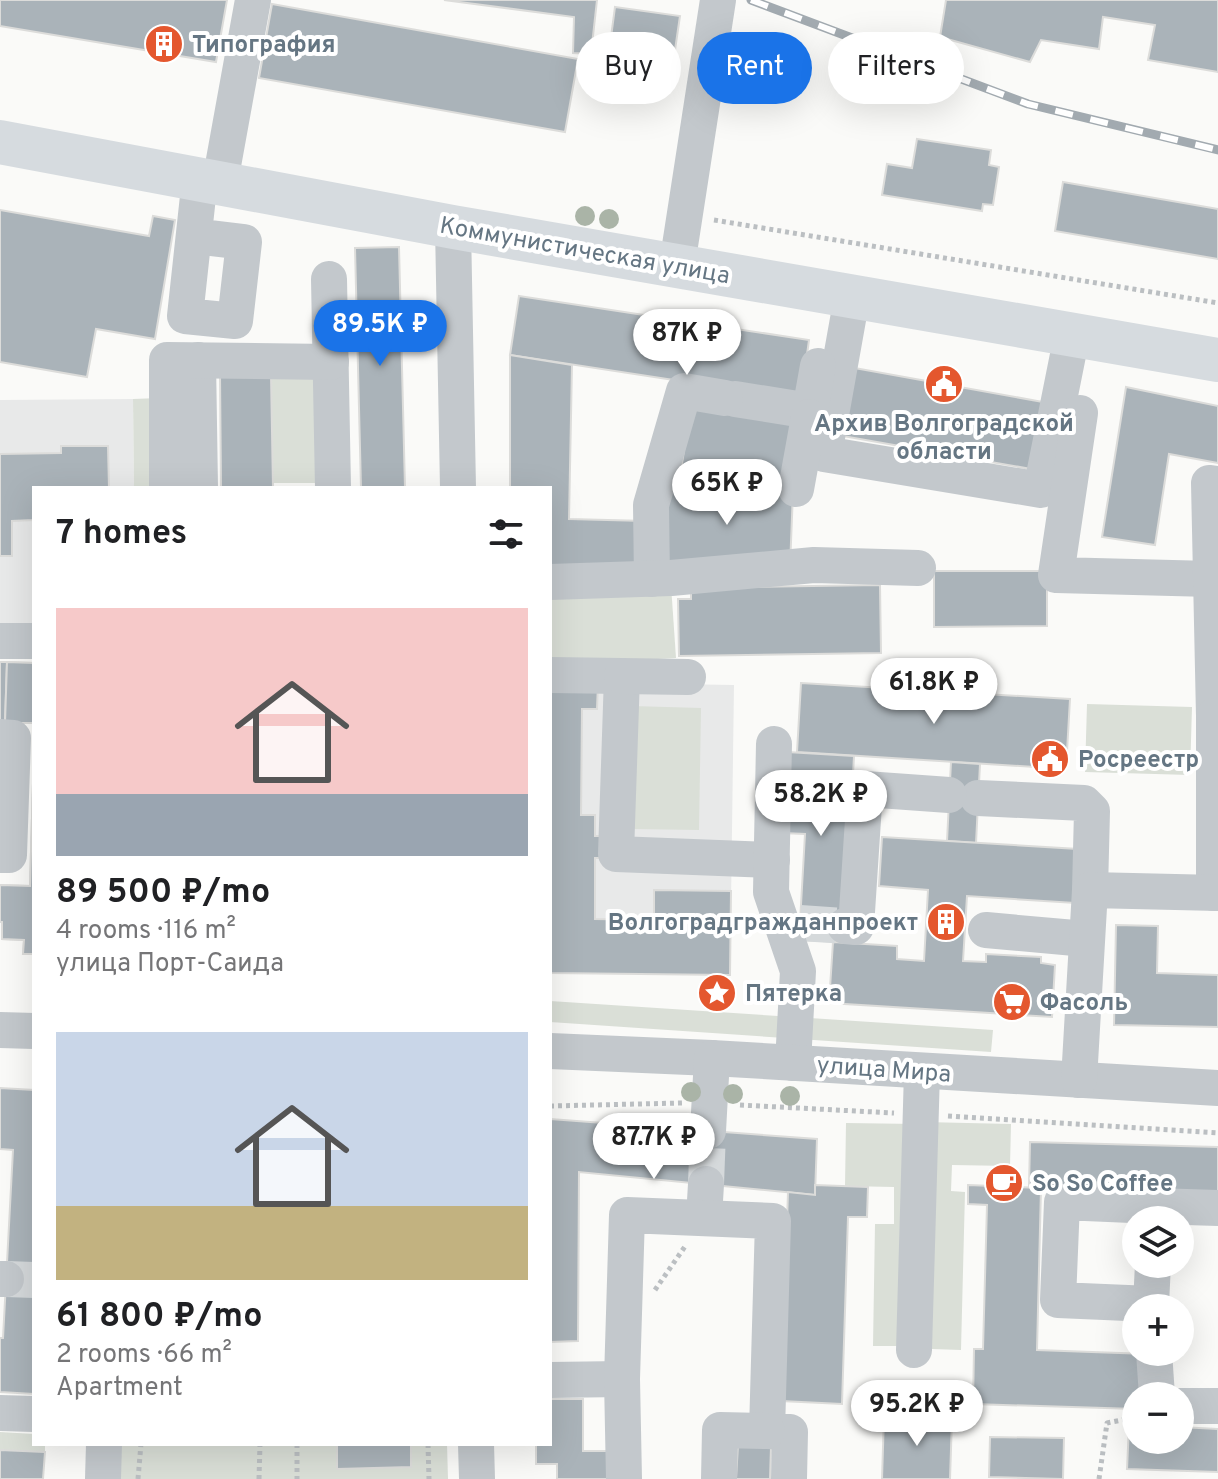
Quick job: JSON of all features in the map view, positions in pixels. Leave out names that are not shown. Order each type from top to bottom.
[{"type":"main road","name":"Коммунистическая улица","points":[[0,142],[453,227],[1218,360]]},
{"type":"street","points":[[194,236],[253,0]]},
{"type":"street","points":[[677,265],[718,0]]},
{"type":"street","points":[[453,227],[458,486]]},
{"type":"street","points":[[329,279],[333,486]]},
{"type":"street","points":[[842,295],[824,454],[1041,490],[1072,335]]},
{"type":"street","points":[[796,489],[810,411],[842,295]]},
{"type":"street","points":[[167,486],[167,360],[331,362]]},
{"type":"street","points":[[198,360],[200,486]]},
{"type":"street","points":[[652,579],[651,505],[684,391],[810,411]]},
{"type":"street","points":[[1081,408],[1056,575],[1211,579]]},
{"type":"street","points":[[1090,890],[1216,893],[1216,716],[1209,483],[1218,484]]},
{"type":"street","points":[[552,582],[652,579],[814,565],[918,568]]},
{"type":"street","points":[[0,641],[32,641]]},
{"type":"street","points":[[552,675],[688,677]]},
{"type":"street","points":[[622,676],[616,854],[772,860]]},
{"type":"street","points":[[0,737],[13,738],[9,855],[0,855]]},
{"type":"street","points":[[774,744],[771,892],[791,923],[798,971],[793,1063]]},
{"type":"street","points":[[845,926],[856,927],[865,789],[1084,803],[1092,811],[1079,1080]]},
{"type":"street","points":[[986,930],[1086,939]]},
{"type":"street","points":[[0,1030],[32,1031]]},
{"type":"street","name":"улица Мира","points":[[552,1051],[1218,1088]]},
{"type":"street","points":[[709,1117],[712,1058]]},
{"type":"street","points":[[914,1350],[922,1071]]},
{"type":"street","points":[[624,1479],[622,1379],[627,1215],[705,1201],[773,1221],[767,1431]]},
{"type":"street","points":[[1122,1209],[1062,1202],[1058,1300],[1122,1304]]},
{"type":"street","points":[[1194,1210],[1218,1208]]},
{"type":"street","points":[[552,1380],[622,1379]]},
{"type":"street","points":[[1194,1406],[1218,1406]]},
{"type":"street","points":[[0,1413],[32,1414]]},
{"type":"street","points":[[719,1479],[720,1430],[790,1432],[789,1479]]},
{"type":"street","points":[[103,1479],[104,1446]]},
{"type":"street","points":[[476,1446],[477,1479]]},
{"type":"path","points":[[685,215],[1218,303]]},
{"type":"path","points":[[552,1106],[709,1117],[921,1115],[1218,1133]]},
{"type":"path","points":[[624,1300],[649,1300],[705,1201]]},
{"type":"path","points":[[1099,1479],[1107,1423],[1122,1420]]},
{"type":"path","points":[[138,1479],[141,1446]]},
{"type":"path","points":[[259,1479],[260,1446]]},
{"type":"path","points":[[297,1446],[297,1479]]},
{"type":"path","points":[[428,1446],[429,1479]]},
{"type":"shaded area","points":[[271,374],[318,374],[319,483],[273,483]]},
{"type":"shaded area","points":[[159,398],[160,486],[134,486],[133,399]]},
{"type":"shaded area","points":[[133,399],[134,486],[32,486],[32,627],[0,627],[0,400]]},
{"type":"shaded area","points":[[671,585],[676,658],[552,665],[552,592]]},
{"type":"shaded area","points":[[552,682],[734,685],[730,975],[552,973]]},
{"type":"shaded area","points":[[1087,704],[1192,707],[1190,775],[1085,772]]},
{"type":"shaded area","points":[[632,706],[701,708],[699,830],[631,829]]},
{"type":"shaded area","points":[[552,1001],[993,1030],[991,1052],[552,1022]]},
{"type":"shaded area","points":[[924,1122],[1011,1124],[1010,1166],[952,1165],[951,1191],[965,1192],[961,1350],[932,1349]]},
{"type":"shaded area","points":[[846,1123],[917,1124],[900,1346],[873,1346],[875,1224],[894,1224],[894,1187],[845,1186]]},
{"type":"shaded area","points":[[0,1432],[32,1434],[32,1446],[45,1446],[45,1452],[0,1450]]},
{"type":"shaded area","points":[[111,1446],[447,1446],[448,1479],[109,1479]]},
{"type":"building","name":"Типография","points":[[0,0],[227,0],[216,62],[0,26]]},
{"type":"building","points":[[444,0],[597,0],[593,32],[576,32],[576,53],[573,53],[574,17]]},
{"type":"building","points":[[946,0],[1218,0],[1218,72],[1148,60],[1155,25],[1103,17],[1099,49],[1041,40],[1030,62],[964,44],[964,32],[941,32]]},
{"type":"building","points":[[272,4],[576,59],[565,132],[259,78]]},
{"type":"building","points":[[615,7],[680,16],[678,32],[612,32]]},
{"type":"building","points":[[917,139],[991,150],[989,165],[999,167],[993,205],[983,204],[982,211],[882,195],[887,164],[912,168]]},
{"type":"building","points":[[1063,182],[1218,209],[1218,259],[1055,231]]},
{"type":"building","points":[[0,210],[149,236],[153,216],[175,220],[155,339],[96,329],[87,377],[0,362]]},
{"type":"building","points":[[399,247],[405,486],[361,486],[355,248]]},
{"type":"building","points":[[519,296],[809,340],[801,399],[781,485],[681,470],[692,398],[726,388],[510,355]]},
{"type":"building","points":[[510,355],[572,365],[569,519],[646,521],[645,575],[552,572],[552,486],[510,486]]},
{"type":"building","points":[[849,367],[1043,402],[1031,469],[837,435]]},
{"type":"building","points":[[271,374],[273,486],[221,486],[220,375]]},
{"type":"building","points":[[1126,387],[1218,406],[1218,463],[1169,454],[1155,545],[1102,537]]},
{"type":"building","points":[[61,446],[108,446],[109,486],[32,486],[32,520],[12,521],[12,556],[0,556],[0,454],[61,453]]},
{"type":"building","points":[[664,487],[793,492],[790,567],[661,561]]},
{"type":"building","points":[[934,571],[1047,571],[1047,626],[934,627]]},
{"type":"building","points":[[880,585],[881,653],[679,656],[678,599],[691,599],[691,588]]},
{"type":"building","points":[[0,662],[32,663],[32,723],[0,722]]},
{"type":"building","points":[[0,662],[7,662],[5,723],[0,722]]},
{"type":"building","points":[[7,662],[32,663],[32,723],[5,723]]},
{"type":"building","points":[[552,682],[598,683],[597,709],[582,709],[581,815],[595,815],[595,836],[600,836],[600,858],[595,858],[595,919],[654,920],[654,890],[731,891],[730,975],[552,973]]},
{"type":"building","points":[[801,683],[1070,699],[1066,769],[797,752]]},
{"type":"building","points":[[787,752],[854,756],[844,942],[799,940],[805,834],[782,833]]},
{"type":"building","points":[[951,762],[980,764],[976,843],[947,841]]},
{"type":"building","points":[[32,818],[32,954],[23,954],[24,940],[2,939],[0,885],[30,886]]},
{"type":"building","points":[[32,818],[32,954],[23,954],[24,940],[2,939],[0,885],[30,886]]},
{"type":"building","name":"Волгоградгражданпроект","points":[[882,837],[1078,849],[1075,903],[967,896],[963,961],[986,962],[986,954],[1041,957],[1041,963],[1055,965],[1052,1017],[829,1003],[833,942],[897,946],[897,959],[924,961],[928,890],[879,886]]},
{"type":"building","points":[[1116,925],[1158,926],[1157,973],[1218,975],[1218,1027],[1114,1025]]},
{"type":"building","points":[[0,1088],[32,1090],[32,1394],[0,1392],[0,1338],[3,1338],[13,1150],[0,1149]]},
{"type":"building","points":[[552,1119],[817,1139],[815,1195],[579,1172],[578,1341],[552,1342]]},
{"type":"building","points":[[1030,1142],[1218,1147],[1218,1193],[1029,1187]]},
{"type":"building","points":[[815,1185],[868,1187],[867,1217],[848,1217],[842,1404],[781,1401],[788,1192],[815,1195]]},
{"type":"building","points":[[968,1185],[1041,1188],[1037,1350],[1122,1353],[1122,1366],[1146,1366],[1146,1382],[1122,1382],[1122,1409],[973,1404],[974,1349],[983,1349],[987,1205],[968,1204]]},
{"type":"building","points":[[552,1399],[583,1399],[583,1451],[616,1451],[616,1479],[557,1479],[557,1464],[536,1464],[536,1446],[552,1446]]},
{"type":"building","points":[[884,1416],[952,1419],[950,1479],[882,1479]]},
{"type":"building","points":[[1194,1428],[1218,1429],[1218,1472],[1127,1469],[1128,1454],[1194,1454]]},
{"type":"building","points":[[990,1437],[1064,1438],[1063,1479],[989,1477]]},
{"type":"building","points":[[738,1445],[771,1447],[770,1479],[736,1479]]},
{"type":"building","points":[[337,1446],[411,1446],[411,1467],[337,1469]]},
{"type":"building","points":[[0,1450],[45,1452],[43,1479],[0,1479]]},
{"type":"tunnel","points":[[800,923],[845,926]]},
{"type":"tunnel","points":[[706,1184],[708,1131]]},
{"type":"tunnel","points":[[6,1279],[32,1280]]},
{"type":"railway","points":[[751,0],[1028,104],[1218,150]]},
{"type":"place","name":"Типография","points":[[164,44]]},
{"type":"place","name":"Архив Волгоградской области","points":[[944,384]]},
{"type":"place","name":"Росреестр","points":[[1050,759]]},
{"type":"place","name":"Волгоградгражданпроект","points":[[946,922]]},
{"type":"place","name":"Пятерка","points":[[717,993]]},
{"type":"place","name":"Фасоль","points":[[1012,1002]]},
{"type":"place","name":"So So Coffee","points":[[1004,1183]]}]
